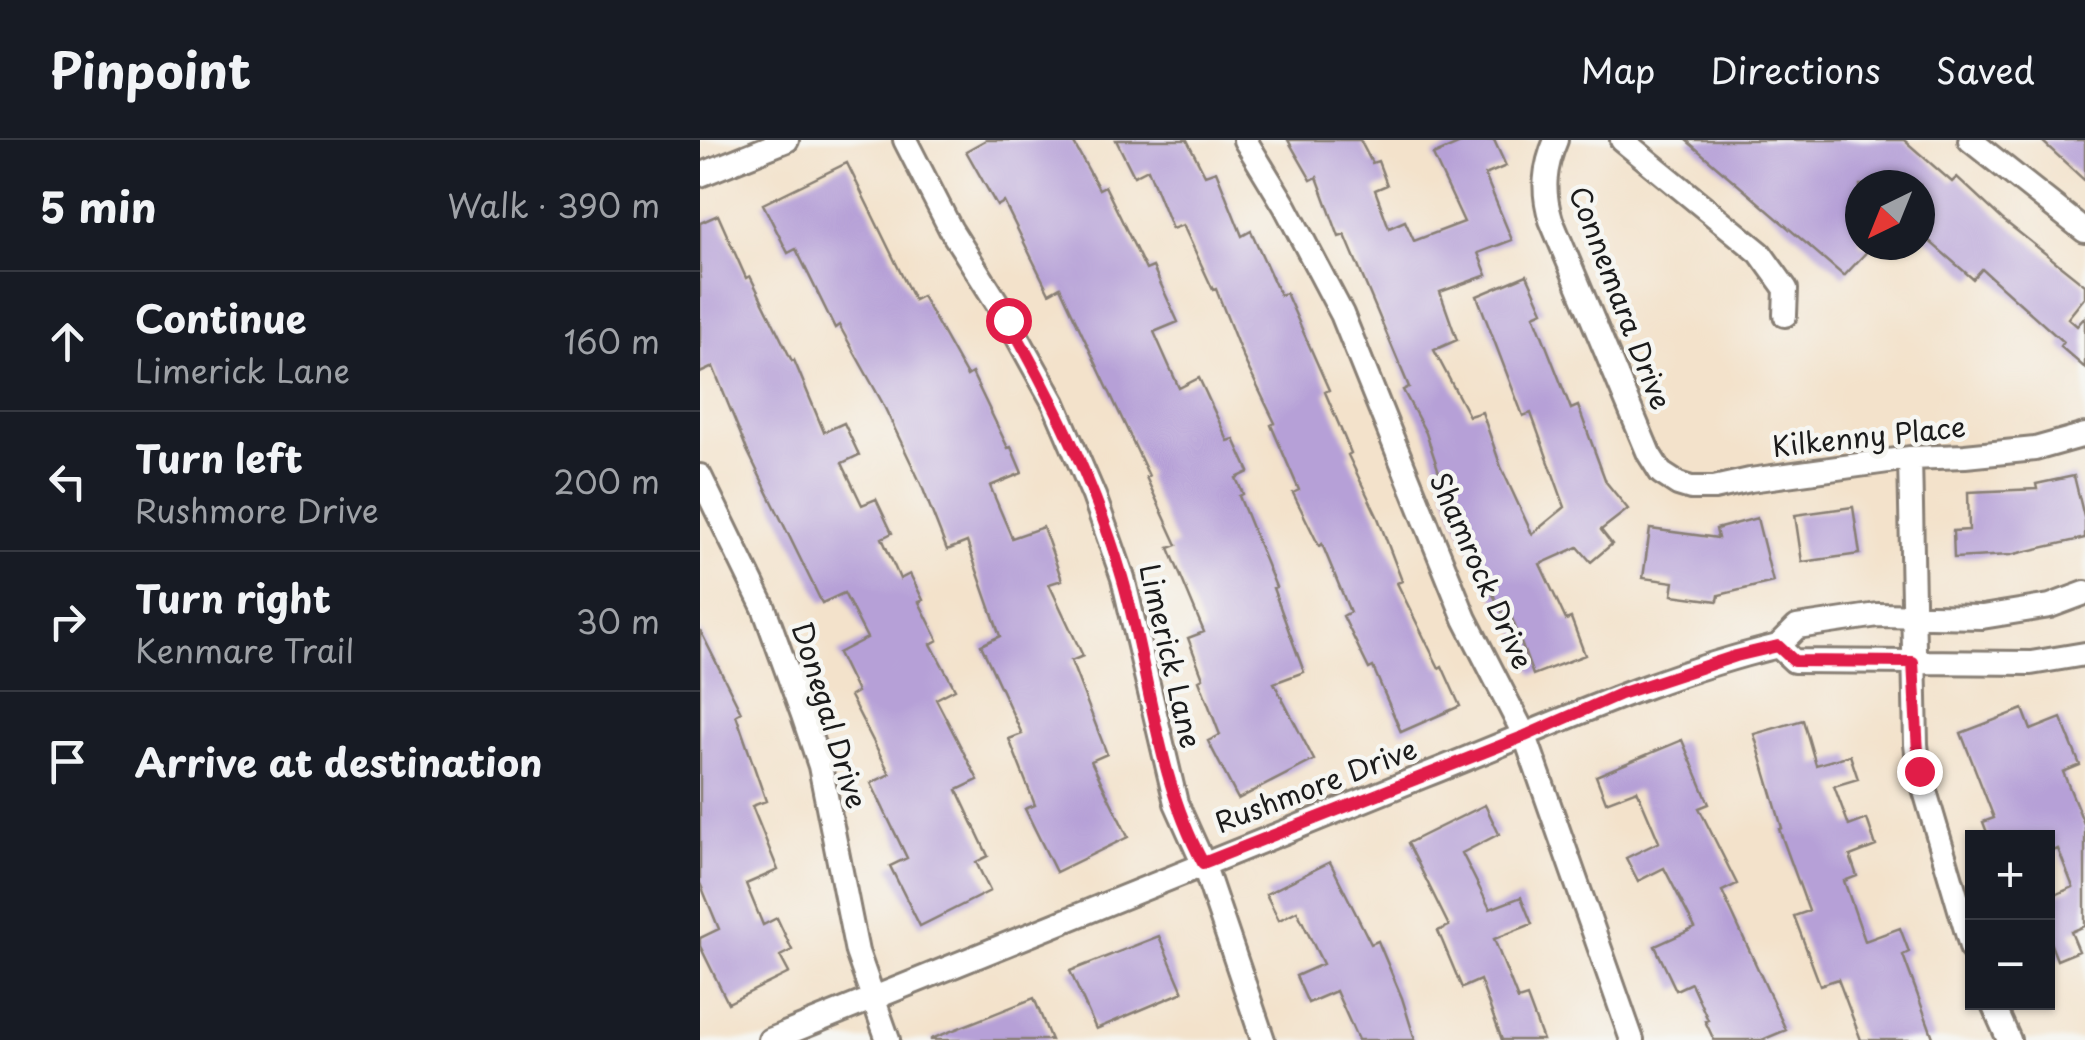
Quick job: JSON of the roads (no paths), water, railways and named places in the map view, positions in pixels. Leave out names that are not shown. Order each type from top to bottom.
[{"type":"street","points":[[700,174],[787,140]]},
{"type":"street","name":"Limerick Lane","points":[[905,140],[951,230],[1054,403],[1094,496],[1126,592],[1176,803],[1203,863],[1263,1040]]},
{"type":"street","name":"Shamrock Drive","points":[[1245,140],[1286,206],[1342,314],[1465,619],[1525,736],[1632,1040]]},
{"type":"street","name":"Connemara Drive","points":[[1556,140],[1544,183],[1551,220],[1648,454],[1662,473]]},
{"type":"street","points":[[1622,140],[1760,252],[1786,289],[1785,315]]},
{"type":"street","points":[[1970,140],[2085,231]]},
{"type":"street","name":"Kilkenny Place","points":[[1662,473],[1691,488],[1714,488],[1910,458],[2003,453],[2085,435]]},
{"type":"street","points":[[1910,458],[1919,771],[1965,926]]},
{"type":"street","name":"Donegal Drive","points":[[700,476],[764,608],[803,715],[820,766],[857,952],[888,1040]]},
{"type":"street","name":"Rushmore Drive","points":[[770,1040],[1662,679],[1778,646],[1797,628],[1878,615],[1982,617],[2050,606],[2085,593]]},
{"type":"street","points":[[1778,646],[1794,661],[2031,663],[2085,654]]},
{"type":"street","points":[[1996,1010],[2009,1040]]}]
